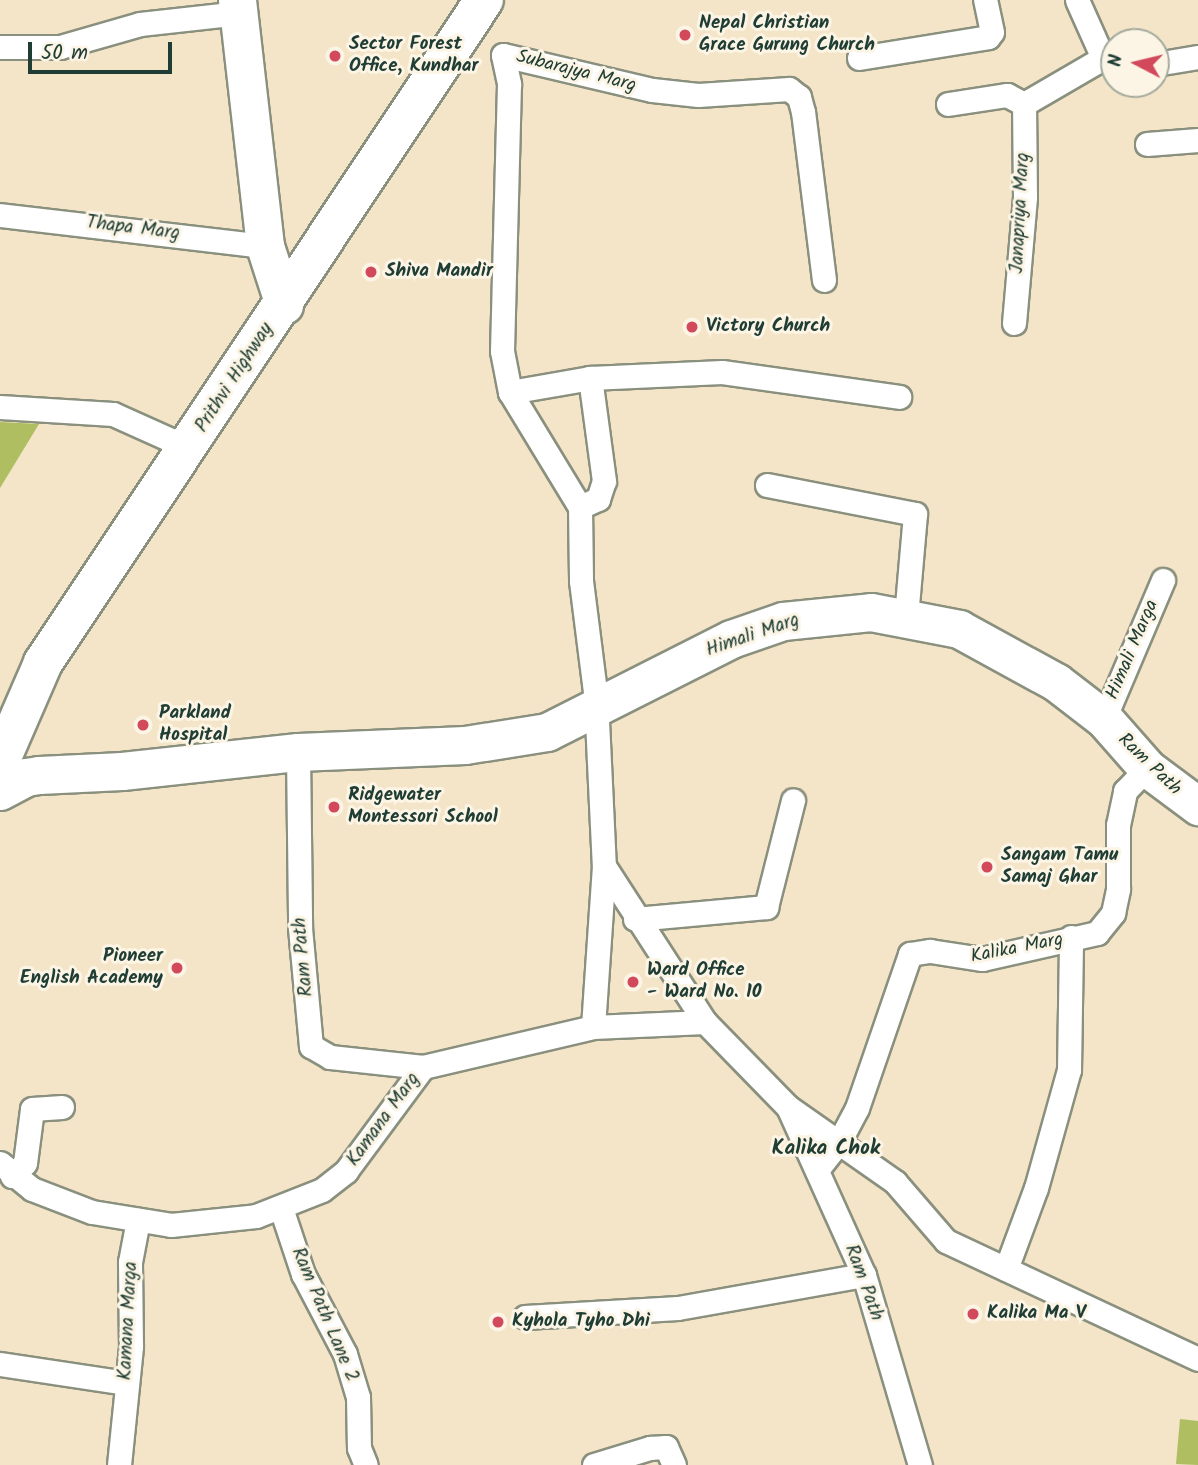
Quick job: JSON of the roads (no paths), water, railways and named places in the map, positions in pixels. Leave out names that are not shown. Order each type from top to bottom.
[{"type":"highway","name":"Prithvi Highway","points":[[0,762],[43,663],[189,448],[484,0]]},
{"type":"highway","points":[[0,709],[43,663]]},
{"type":"main road","points":[[238,6],[265,246],[284,305]]},
{"type":"main road","name":"Himali Marg","points":[[597,709],[732,639],[783,621],[831,613],[906,616],[959,629],[1056,682],[1104,719]]},
{"type":"main road","points":[[0,791],[26,777],[298,752],[466,745],[547,732],[597,709]]},
{"type":"main road","name":"Ram Path","points":[[1104,719],[1147,768],[1198,806]]},
{"type":"street","points":[[859,58],[952,46],[988,37],[992,32],[985,0]]},
{"type":"street","points":[[1077,0],[1100,42]]},
{"type":"street","points":[[0,47],[60,47],[139,24],[238,6]]},
{"type":"street","name":"Subarajya Marg","points":[[580,507],[510,392],[502,351],[509,83],[503,55],[664,92],[698,95],[789,89],[799,97],[803,112],[824,280]]},
{"type":"street","points":[[1170,62],[1198,57]]},
{"type":"street","points":[[948,104],[1007,95],[1024,104],[1100,64]]},
{"type":"street","name":"Janapriya Marg","points":[[1014,323],[1025,197],[1024,104]]},
{"type":"street","points":[[1147,144],[1198,140]]},
{"type":"street","name":"Thapa Marg","points":[[0,215],[265,246]]},
{"type":"street","points":[[510,392],[590,378],[722,372],[899,397]]},
{"type":"street","points":[[590,378],[604,481],[598,499],[580,507],[581,581],[597,709],[604,866],[593,1027]]},
{"type":"street","points":[[0,407],[113,414],[189,448]]},
{"type":"street","points":[[767,485],[915,514],[906,616]]},
{"type":"street","name":"Himali Marga","points":[[1104,719],[1163,580]]},
{"type":"street","name":"Ram Path","points":[[298,752],[300,928],[311,1046],[330,1057],[423,1067]]},
{"type":"street","points":[[1071,937],[1097,933],[1113,913],[1118,889],[1118,825],[1125,791],[1147,768]]},
{"type":"street","points":[[635,919],[766,907],[793,800]]},
{"type":"street","points":[[604,866],[635,919],[705,1022],[788,1107],[895,1182],[946,1241],[1198,1359]]},
{"type":"street","name":"Kalika Marg","points":[[839,1142],[857,1108],[910,954],[930,951],[982,959],[1071,937],[1069,1070],[1036,1188],[1006,1269]]},
{"type":"street","name":"Kamana Marg","points":[[6,1169],[70,1207],[138,1220],[192,1225],[256,1216],[322,1191],[346,1171],[423,1067],[593,1027],[705,1022]]},
{"type":"street","points":[[6,1169],[25,1163],[32,1109],[62,1107]]},
{"type":"street","name":"Ram Path","points":[[788,1107],[863,1275],[920,1465]]},
{"type":"street","points":[[817,1170],[839,1142]]},
{"type":"street","name":"Ram Path Lane 2","points":[[282,1208],[303,1274],[345,1354],[358,1398],[359,1448],[366,1465]]},
{"type":"street","name":"Kamana Marga","points":[[119,1465],[131,1346],[130,1262],[138,1220]]},
{"type":"street","points":[[525,1317],[678,1308],[863,1275]]},
{"type":"street","points":[[0,1364],[126,1383]]},
{"type":"street","points":[[594,1465],[650,1447],[666,1447],[674,1465]]},
{"type":"place","name":"Nepal Christian Grace Gurung Church","points":[[685,35]]},
{"type":"place","name":"Sector Forest Office, Kundhar","points":[[335,56]]},
{"type":"place","name":"Shiva Mandir","points":[[371,272]]},
{"type":"place","name":"Victory Church","points":[[692,327]]},
{"type":"place","name":"Parkland Hospital","points":[[143,725]]},
{"type":"place","name":"Ridgewater Montessori School","points":[[334,807]]},
{"type":"place","name":"Sangam Tamu Samaj Ghar","points":[[987,867]]},
{"type":"place","name":"Pioneer English Academy","points":[[177,968]]},
{"type":"place","name":"Ward Office - Ward No. 10","points":[[633,982]]},
{"type":"place","name":"Kalika Ma V","points":[[973,1314]]},
{"type":"place","name":"Kyhola Tyho Dhi","points":[[498,1322]]},
{"type":"district","name":"Kalika Chok","points":[[826,1149]]}]
